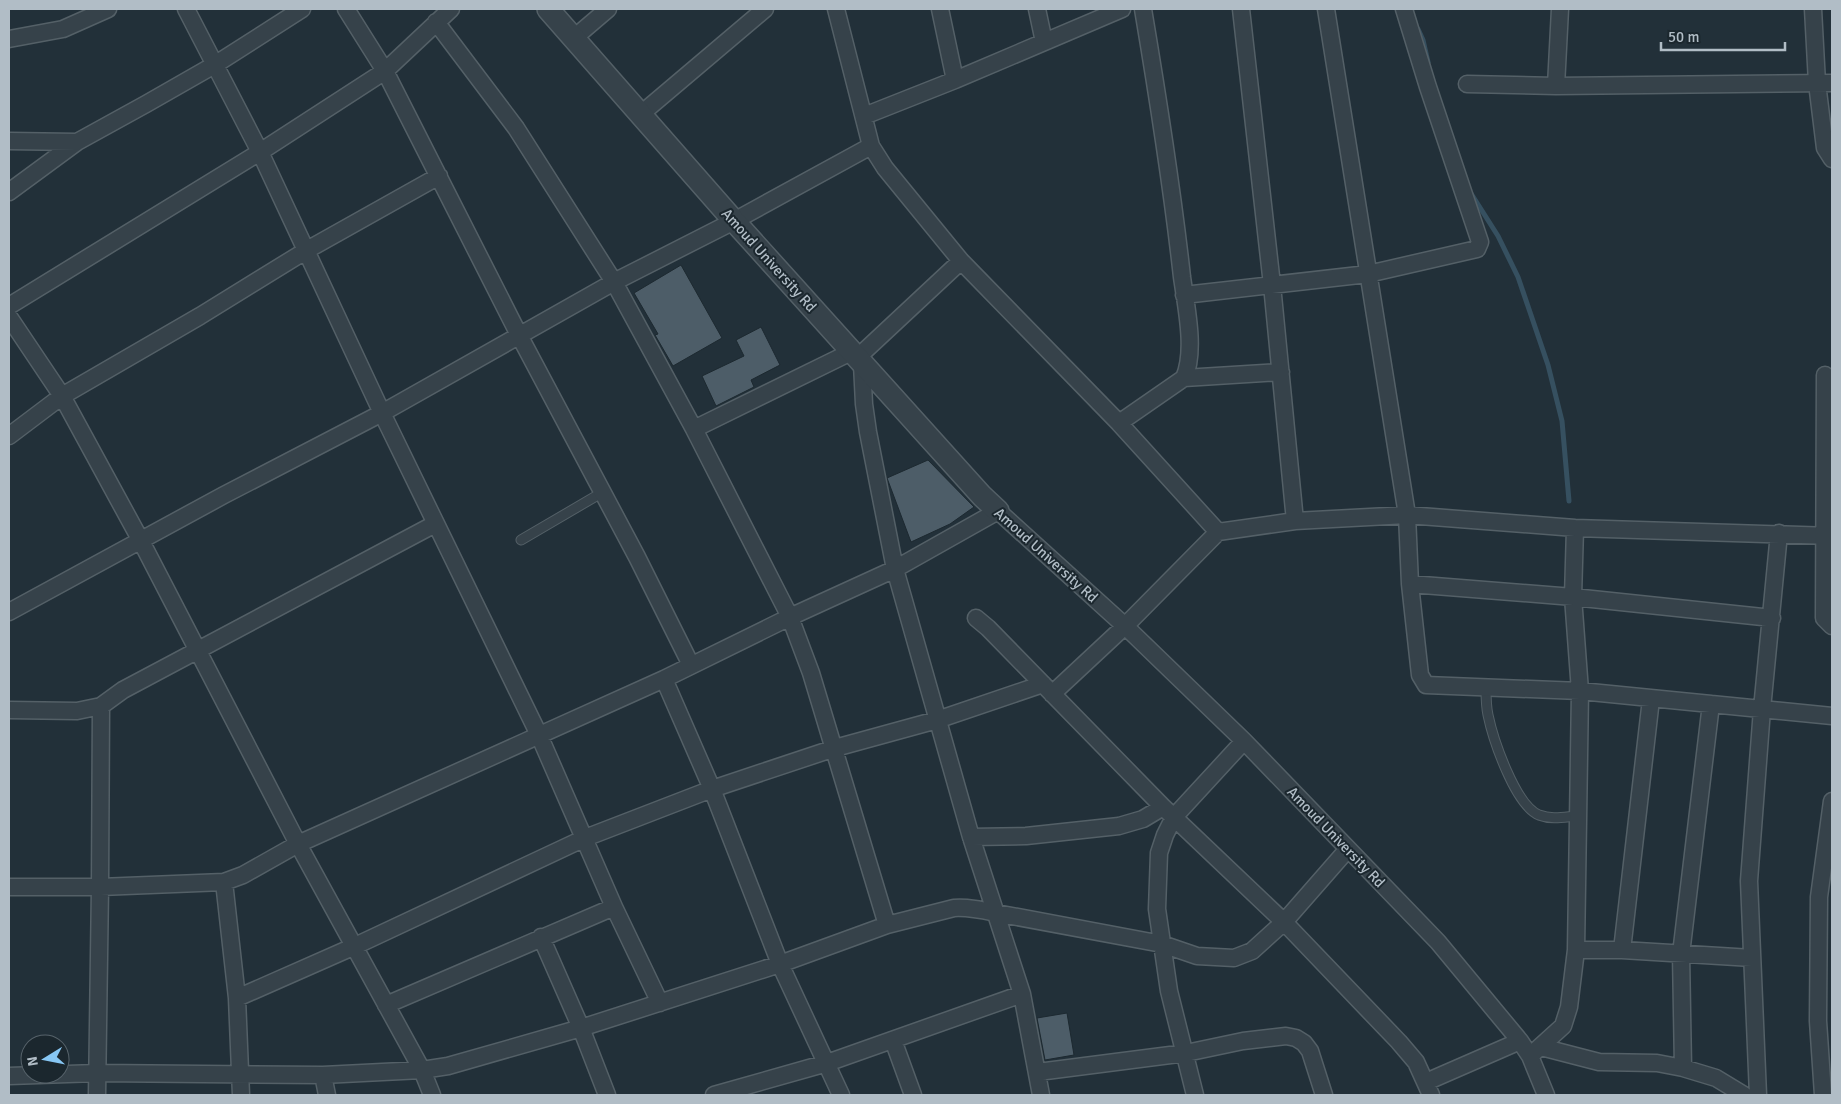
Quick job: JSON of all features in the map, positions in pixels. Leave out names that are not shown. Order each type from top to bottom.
[{"type":"street","points":[[9,39],[63,29],[108,9]]},
{"type":"street","points":[[186,9],[260,152],[435,524],[539,735],[614,907],[660,1003]]},
{"type":"street","points":[[9,192],[77,142],[216,64],[302,9]]},
{"type":"street","points":[[346,9],[385,71],[519,335],[637,557],[691,665]]},
{"type":"street","points":[[9,306],[260,152],[385,71],[451,9]]},
{"type":"street","name":"Amoud University Rd","points":[[548,9],[734,221],[982,496],[1125,626],[1244,741],[1347,850],[1438,942],[1520,1041],[1536,1052],[1546,1095]]},
{"type":"street","points":[[574,38],[608,9]]},
{"type":"street","points":[[641,114],[764,9]]},
{"type":"street","points":[[836,9],[871,146],[885,168],[961,261],[1119,423],[1218,532]]},
{"type":"street","points":[[940,9],[955,80]]},
{"type":"street","points":[[1037,9],[1044,42]]},
{"type":"street","points":[[864,116],[955,80],[1122,9]]},
{"type":"street","points":[[1119,423],[1184,378],[1189,368],[1190,354],[1173,195],[1144,9]]},
{"type":"street","points":[[1241,9],[1296,521]]},
{"type":"street","points":[[1326,9],[1407,515],[1410,584],[1420,674],[1426,685],[1580,692],[1832,716]]},
{"type":"street","points":[[1184,295],[1368,274],[1477,249],[1480,242],[1404,9]]},
{"type":"street","points":[[1556,86],[1560,9]]},
{"type":"street","points":[[1813,9],[1825,83],[1825,148],[1832,159]]},
{"type":"street","points":[[436,22],[516,128],[614,282],[694,428],[790,617],[811,673],[835,748],[887,925]]},
{"type":"street","points":[[1467,84],[1556,86],[1825,83]]},
{"type":"street","points":[[9,141],[77,142]]},
{"type":"street","points":[[9,612],[382,413],[614,282],[734,221],[871,146]]},
{"type":"street","points":[[9,436],[62,396],[200,316],[307,250],[439,176]]},
{"type":"street","points":[[694,428],[857,358],[961,261]]},
{"type":"street","points":[[9,317],[62,396],[141,541],[298,844],[422,1070],[432,1095]]},
{"type":"street","points":[[857,358],[868,432],[895,568],[971,837],[1022,994],[1041,1095]]},
{"type":"street","points":[[1184,378],[1280,372]]},
{"type":"street","points":[[1825,375],[1828,536],[1824,618],[1832,626]]},
{"type":"street","points":[[9,887],[100,887],[224,882],[243,875],[298,844],[664,679],[895,568],[998,511]]},
{"type":"street","points":[[237,998],[355,946],[585,838],[712,789],[835,748],[1048,689],[1125,626],[1218,532],[1296,521],[1407,515],[1575,528],[1828,536]]},
{"type":"street","points":[[9,710],[76,711],[101,706],[123,690],[197,649],[435,524]]},
{"type":"street","points":[[1536,1052],[1563,1026],[1569,1007],[1576,950],[1580,692],[1573,597],[1575,528]]},
{"type":"street","points":[[1758,1095],[1749,881],[1762,709],[1779,533]]},
{"type":"street","points":[[1410,584],[1573,597],[1772,618]]},
{"type":"street","points":[[976,618],[1169,812],[1284,922],[1399,1042],[1416,1062],[1429,1089],[1520,1041]]},
{"type":"street","points":[[664,679],[712,789],[780,964],[841,1095]]},
{"type":"street","points":[[1622,950],[1651,699]]},
{"type":"street","points":[[1683,1068],[1681,954],[1711,704]]},
{"type":"street","points":[[97,1095],[101,706]]},
{"type":"street","points":[[971,837],[1026,836],[1120,826],[1169,812],[1244,741]]},
{"type":"street","points":[[1823,1095],[1825,1021],[1819,897],[1832,801]]},
{"type":"street","points":[[1169,812],[1165,835],[1159,853],[1157,909],[1169,991],[1195,1095]]},
{"type":"street","points":[[9,1076],[97,1073],[323,1075],[422,1070],[471,1060],[581,1028],[780,964],[887,925],[954,908],[965,907],[1162,944],[1197,956],[1234,958],[1252,951],[1284,922],[1347,850]]},
{"type":"street","points":[[224,882],[237,998],[241,1095]]},
{"type":"street","points":[[386,1005],[614,907]]},
{"type":"street","points":[[541,937],[581,1028],[607,1095]]},
{"type":"street","points":[[1576,950],[1622,950],[1752,958]]},
{"type":"street","points":[[718,1095],[827,1063],[1022,994]]},
{"type":"street","points":[[1038,1072],[1186,1053],[1243,1040],[1286,1036],[1296,1038],[1304,1043],[1310,1051],[1324,1095]]},
{"type":"street","points":[[893,1040],[913,1095]]},
{"type":"street","points":[[1536,1052],[1599,1062],[1657,1063],[1683,1068],[1716,1078],[1744,1095]]},
{"type":"street","points":[[323,1075],[327,1095]]},
{"type":"lane","points":[[521,540],[603,492]]},
{"type":"lane","points":[[1486,688],[1487,713],[1496,748],[1526,806],[1538,814],[1550,818],[1577,816]]},
{"type":"building","points":[[681,265],[722,338],[673,366],[655,335],[658,334],[634,293]]},
{"type":"building","points":[[761,327],[780,365],[751,380],[754,387],[716,406],[702,376],[744,356],[736,340]]},
{"type":"building","points":[[928,460],[974,507],[950,524],[911,542],[887,478]]},
{"type":"building","points":[[1067,1013],[1074,1055],[1045,1060],[1037,1018]]},
{"type":"waterway","points":[[1418,29],[1423,40],[1428,62]]},
{"type":"waterway","points":[[1472,195],[1498,236],[1518,277],[1548,365],[1562,421],[1569,501]]}]
